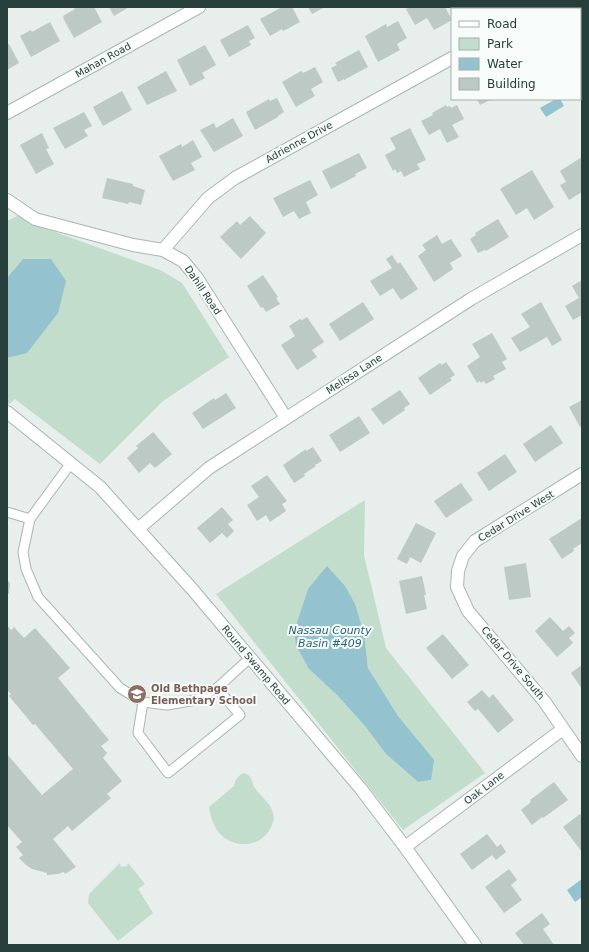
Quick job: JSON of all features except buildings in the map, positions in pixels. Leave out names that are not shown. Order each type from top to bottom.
[{"type":"street","name":"Mahan Road","points":[[7,113],[199,7]]},
{"type":"street","name":"Adrienne Drive","points":[[163,250],[208,198],[235,178],[451,59]]},
{"type":"street","name":"Dahill Road","points":[[7,200],[35,219],[134,246],[163,250],[183,261],[197,278],[286,418]]},
{"type":"street","name":"Melissa Lane","points":[[138,529],[209,468],[472,298],[582,234]]},
{"type":"street","name":"Round Swamp Road","points":[[7,412],[100,487],[192,589],[361,789],[405,847],[475,945]]},
{"type":"street","name":"Cedar Drive West","points":[[459,567],[463,556],[475,541],[582,474]]},
{"type":"street","name":"Cedar Drive South","points":[[459,567],[457,588],[468,611],[544,701],[582,756]]},
{"type":"street","name":"Oak Lane","points":[[405,847],[563,729]]},
{"type":"lane","points":[[71,463],[30,519],[23,552],[26,569],[38,597],[120,688],[143,702],[167,705],[196,700],[217,688],[250,658]]},
{"type":"lane","points":[[7,512],[30,519]]},
{"type":"lane","points":[[143,702],[138,733],[168,773],[240,715],[217,688]]},
{"type":"green space","points":[[19,215],[36,225],[160,270],[182,283],[229,357],[163,401],[100,464],[15,399],[9,404],[7,403],[7,358],[27,352],[23,259],[7,278],[7,221]]},
{"type":"green space","points":[[365,500],[364,555],[386,648],[485,773],[403,830],[216,594]],"holes":[[[308,589],[364,634],[368,668],[398,716],[431,780],[418,782],[386,754],[365,726],[337,695],[309,669],[296,646],[294,631]]]},
{"type":"green space","points":[[243,773],[247,774],[251,778],[255,788],[272,810],[274,817],[267,834],[262,839],[248,844],[234,842],[221,835],[210,815],[209,807],[234,786],[237,778]]},
{"type":"green space","points":[[120,863],[121,867],[127,866],[128,863],[145,884],[138,889],[153,913],[118,941],[88,903],[89,894]]},
{"type":"water","points":[[554,100],[561,100],[564,106],[546,117],[540,108]]},
{"type":"water","points":[[23,259],[51,259],[66,281],[58,313],[27,353],[7,358],[7,278]]},
{"type":"water","name":"Nassau County Basin #409","points":[[327,566],[345,586],[355,604],[364,634],[368,668],[398,716],[434,760],[431,780],[418,782],[386,754],[365,726],[337,695],[309,669],[296,646],[294,631],[308,589]]},
{"type":"water","points":[[582,879],[582,897],[575,902],[567,890]]},
{"type":"place","name":"Old Bethpage Elementary School","points":[[137,694]]}]
